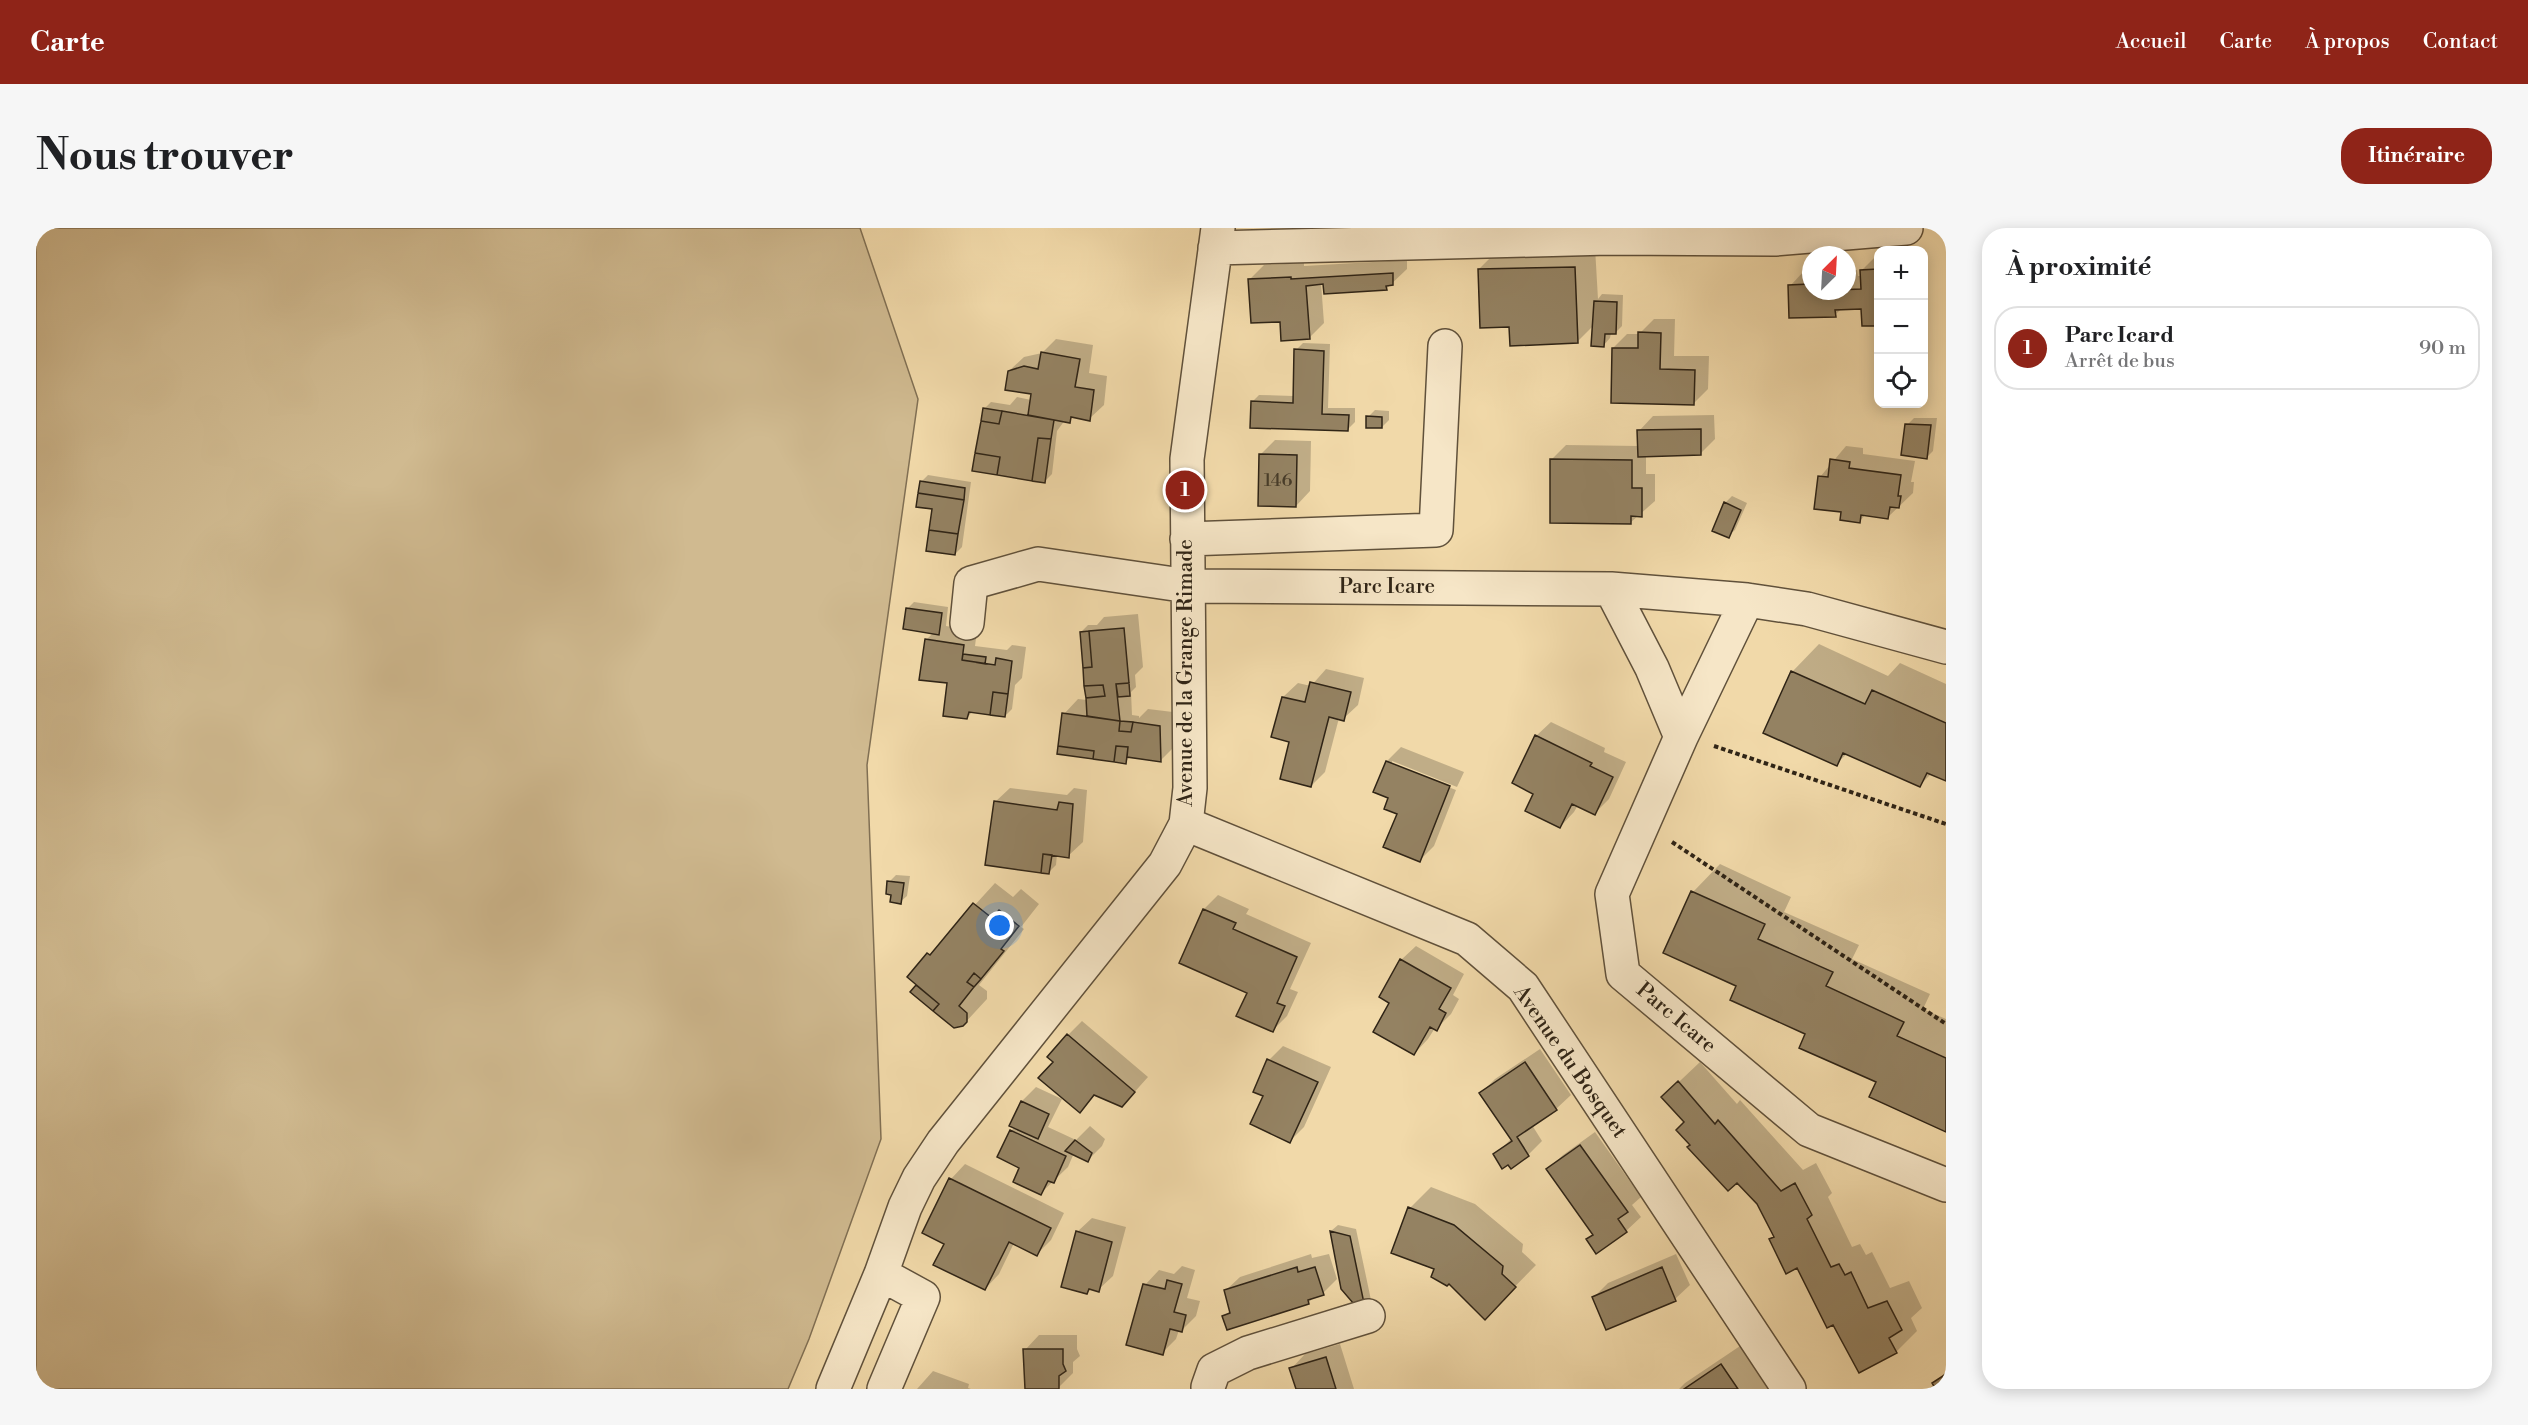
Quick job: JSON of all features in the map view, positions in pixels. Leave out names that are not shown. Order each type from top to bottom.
[{"type":"street","points":[[1217,238],[1775,239],[1906,228]]},
{"type":"street","name":"Avenue de la Grange Rimade","points":[[833,1389],[918,1178],[943,1142],[1165,864],[1185,824],[1190,788],[1175,584],[1186,539],[1187,459],[1217,238]]},
{"type":"street","points":[[1186,539],[1436,530],[1445,346]]},
{"type":"street","name":"Parc Icare","points":[[967,623],[971,583],[1038,564],[1175,584],[1611,589],[1747,600],[1808,609],[1946,647]]},
{"type":"street","points":[[1611,589],[1652,668],[1681,737]]},
{"type":"street","name":"Parc Icare","points":[[1747,600],[1681,737],[1612,894],[1623,974],[1809,1130],[1946,1185]]},
{"type":"street","name":"Avenue du Bosquet","points":[[1185,824],[1467,939],[1523,987],[1789,1389]]},
{"type":"street","points":[[881,1274],[924,1297],[884,1389]]},
{"type":"street","points":[[1215,1388],[1214,1370],[1248,1353],[1368,1316]]},
{"type":"path","points":[[1681,737],[1946,824]]},
{"type":"path","points":[[1644,824],[1946,1024]]},
{"type":"shaded area","points":[[36,228],[860,228],[918,399],[867,765],[881,1139],[809,1339],[788,1389],[36,1389]]},
{"type":"building","points":[[1575,267],[1578,343],[1510,346],[1509,327],[1480,328],[1478,269]]},
{"type":"building","points":[[1874,269],[1874,326],[1862,326],[1861,309],[1835,310],[1836,317],[1789,318],[1788,285],[1802,284],[1802,300],[1856,300],[1856,289],[1861,289],[1860,270]]},
{"type":"building","points":[[1393,273],[1393,285],[1386,286],[1387,290],[1324,294],[1323,284],[1306,286],[1310,339],[1281,341],[1280,322],[1251,323],[1248,279]]},
{"type":"building","points":[[1594,301],[1617,302],[1616,334],[1605,334],[1604,347],[1591,346]]},
{"type":"building","points":[[1638,332],[1661,333],[1660,369],[1695,370],[1694,405],[1611,403],[1612,348],[1638,348]]},
{"type":"building","points":[[1294,349],[1324,351],[1322,414],[1349,415],[1348,431],[1250,428],[1251,401],[1293,403]]},
{"type":"building","points":[[1041,352],[1080,359],[1075,387],[1094,390],[1090,421],[1071,417],[1070,423],[1028,415],[1031,394],[1005,390],[1008,371],[1024,366],[1038,369]]},
{"type":"building","points":[[983,408],[1002,411],[999,424],[981,421]]},
{"type":"building","points":[[1002,411],[1054,420],[1051,439],[1038,438],[1032,481],[997,475],[1000,457],[975,453],[981,421],[999,424]]},
{"type":"building","points":[[1366,416],[1382,417],[1382,428],[1366,428]]},
{"type":"building","points":[[1905,424],[1931,425],[1927,459],[1901,455]]},
{"type":"building","points":[[1701,429],[1701,455],[1638,457],[1637,430]]},
{"type":"building","points":[[1038,438],[1051,439],[1045,483],[1032,481]]},
{"type":"building","points":[[975,453],[1000,457],[997,475],[972,471]]},
{"type":"building","points":[[1259,454],[1297,455],[1296,507],[1258,506]]},
{"type":"building","points":[[1550,459],[1632,460],[1632,488],[1642,488],[1642,517],[1631,516],[1631,524],[1550,523]]},
{"type":"building","points":[[1830,459],[1850,462],[1849,468],[1901,475],[1899,508],[1890,507],[1888,519],[1861,515],[1860,523],[1840,520],[1841,512],[1814,509],[1818,476],[1828,477]]},
{"type":"building","points":[[920,481],[965,488],[964,500],[918,493]]},
{"type":"building","points":[[918,493],[964,500],[958,534],[929,530],[932,509],[916,507]]},
{"type":"building","points":[[1724,502],[1741,510],[1729,538],[1712,531]]},
{"type":"building","points":[[929,530],[958,534],[955,555],[926,551]]},
{"type":"building","points":[[906,608],[942,613],[939,635],[903,629]]},
{"type":"building","points":[[1124,628],[1129,683],[1116,684],[1120,721],[1087,716],[1086,698],[1105,696],[1103,685],[1084,686],[1083,668],[1092,667],[1089,631]]},
{"type":"building","points":[[1089,631],[1092,667],[1083,668],[1080,632]]},
{"type":"building","points":[[925,639],[964,645],[962,660],[995,665],[996,658],[1012,661],[1008,694],[993,692],[990,715],[969,712],[967,719],[943,716],[947,683],[919,680]]},
{"type":"building","points":[[963,654],[986,657],[985,664],[962,660]]},
{"type":"building","points":[[1791,671],[1865,704],[1872,690],[1946,723],[1946,781],[1927,773],[1920,787],[1843,753],[1837,766],[1763,733]]},
{"type":"building","points":[[1310,682],[1351,692],[1344,721],[1329,717],[1311,787],[1280,779],[1289,742],[1271,737],[1282,697],[1305,702]]},
{"type":"building","points":[[1129,683],[1130,696],[1118,697],[1116,684]]},
{"type":"building","points":[[1103,685],[1105,696],[1086,698],[1084,686]]},
{"type":"building","points":[[993,692],[1008,694],[1005,717],[990,715]]},
{"type":"building","points":[[1062,713],[1120,721],[1119,731],[1131,732],[1133,722],[1160,726],[1161,762],[1127,757],[1128,747],[1116,746],[1114,762],[1093,759],[1094,751],[1058,746]]},
{"type":"building","points":[[1120,721],[1133,722],[1131,732],[1119,731]]},
{"type":"building","points":[[1535,735],[1592,763],[1590,766],[1613,777],[1595,815],[1572,804],[1560,828],[1525,811],[1533,794],[1512,783]]},
{"type":"building","points":[[1058,746],[1094,751],[1093,759],[1057,754]]},
{"type":"building","points":[[1116,746],[1128,747],[1126,764],[1114,762]]},
{"type":"building","points":[[1386,761],[1450,786],[1420,862],[1383,847],[1397,814],[1384,809],[1388,798],[1373,792]]},
{"type":"building","points":[[994,801],[1057,810],[1059,802],[1073,804],[1069,858],[1043,854],[1041,873],[985,865]]},
{"type":"building","points":[[1043,854],[1052,855],[1049,874],[1041,873]]},
{"type":"building","points":[[887,881],[904,883],[901,904],[890,902],[891,895],[886,894]]},
{"type":"building","points":[[1691,891],[1765,924],[1758,939],[1833,972],[1826,986],[1904,1022],[1897,1036],[1946,1058],[1946,1132],[1869,1097],[1876,1082],[1799,1048],[1805,1034],[1730,1000],[1736,986],[1663,953]]},
{"type":"building","points":[[973,903],[992,918],[999,910],[1019,926],[1001,949],[1004,951],[981,979],[974,973],[967,982],[974,987],[959,1006],[967,1013],[967,1022],[963,1026],[954,1028],[933,1011],[939,1004],[907,977],[927,953],[930,955]]},
{"type":"building","points":[[1203,909],[1236,923],[1233,929],[1297,957],[1277,1003],[1285,1006],[1273,1032],[1236,1016],[1247,993],[1179,963]]},
{"type":"building","points":[[1400,959],[1451,988],[1439,1009],[1446,1013],[1437,1031],[1430,1027],[1414,1055],[1373,1032],[1389,1003],[1379,997]]},
{"type":"building","points":[[974,973],[981,979],[974,987],[967,982]]},
{"type":"building","points":[[916,985],[939,1004],[933,1011],[910,992]]},
{"type":"building","points":[[1067,1034],[1135,1092],[1122,1107],[1094,1095],[1080,1113],[1038,1078],[1053,1062],[1047,1057]]},
{"type":"building","points":[[1267,1059],[1318,1082],[1290,1143],[1250,1124],[1263,1096],[1253,1092]]},
{"type":"building","points":[[1525,1062],[1557,1110],[1517,1137],[1529,1156],[1511,1169],[1508,1165],[1502,1169],[1493,1154],[1512,1141],[1479,1093]]},
{"type":"building","points":[[1678,1081],[1715,1124],[1718,1120],[1781,1191],[1795,1183],[1812,1215],[1807,1219],[1831,1267],[1839,1264],[1845,1275],[1851,1272],[1868,1308],[1887,1301],[1902,1330],[1889,1338],[1897,1353],[1859,1373],[1833,1325],[1827,1328],[1797,1268],[1786,1274],[1769,1239],[1774,1237],[1757,1204],[1737,1183],[1728,1191],[1687,1147],[1690,1145],[1676,1130],[1684,1122],[1661,1097]]},
{"type":"building","points":[[1021,1101],[1049,1114],[1038,1139],[1009,1126]]},
{"type":"building","points":[[1010,1130],[1066,1156],[1054,1183],[1048,1181],[1041,1195],[1013,1182],[1019,1168],[997,1157]]},
{"type":"building","points":[[1075,1140],[1092,1153],[1088,1162],[1065,1151]]},
{"type":"building","points":[[1580,1145],[1628,1212],[1618,1219],[1627,1232],[1596,1254],[1586,1239],[1593,1235],[1546,1169]]},
{"type":"building","points":[[949,1178],[1051,1228],[1037,1256],[1009,1242],[985,1290],[933,1265],[944,1244],[922,1233]]},
{"type":"building","points":[[1408,1207],[1454,1225],[1503,1266],[1502,1274],[1516,1287],[1485,1320],[1449,1284],[1447,1286],[1431,1277],[1434,1269],[1391,1253]]},
{"type":"building","points":[[1076,1231],[1112,1242],[1099,1292],[1089,1289],[1087,1294],[1061,1287]]},
{"type":"building","points":[[1330,1231],[1350,1236],[1365,1308],[1359,1310],[1341,1289]]},
{"type":"building","points":[[1297,1267],[1298,1272],[1315,1267],[1324,1295],[1308,1300],[1309,1304],[1227,1330],[1222,1316],[1230,1313],[1224,1290]]},
{"type":"building","points":[[1662,1267],[1676,1301],[1606,1330],[1592,1297]]},
{"type":"building","points":[[1167,1280],[1182,1284],[1174,1312],[1186,1315],[1182,1332],[1170,1329],[1163,1355],[1126,1345],[1143,1284],[1165,1289]]},
{"type":"building","points":[[1023,1349],[1063,1349],[1063,1364],[1066,1371],[1059,1376],[1059,1389],[1025,1389]]},
{"type":"building","points":[[1326,1357],[1336,1389],[1296,1389],[1289,1368]]},
{"type":"building","points":[[1721,1364],[1738,1389],[1684,1389]]},
{"type":"building","points":[[1946,1374],[1946,1389],[1933,1389],[1935,1388],[1932,1383]]},
{"type":"place","name":"Parc Icard","points":[[1185,490]]}]
